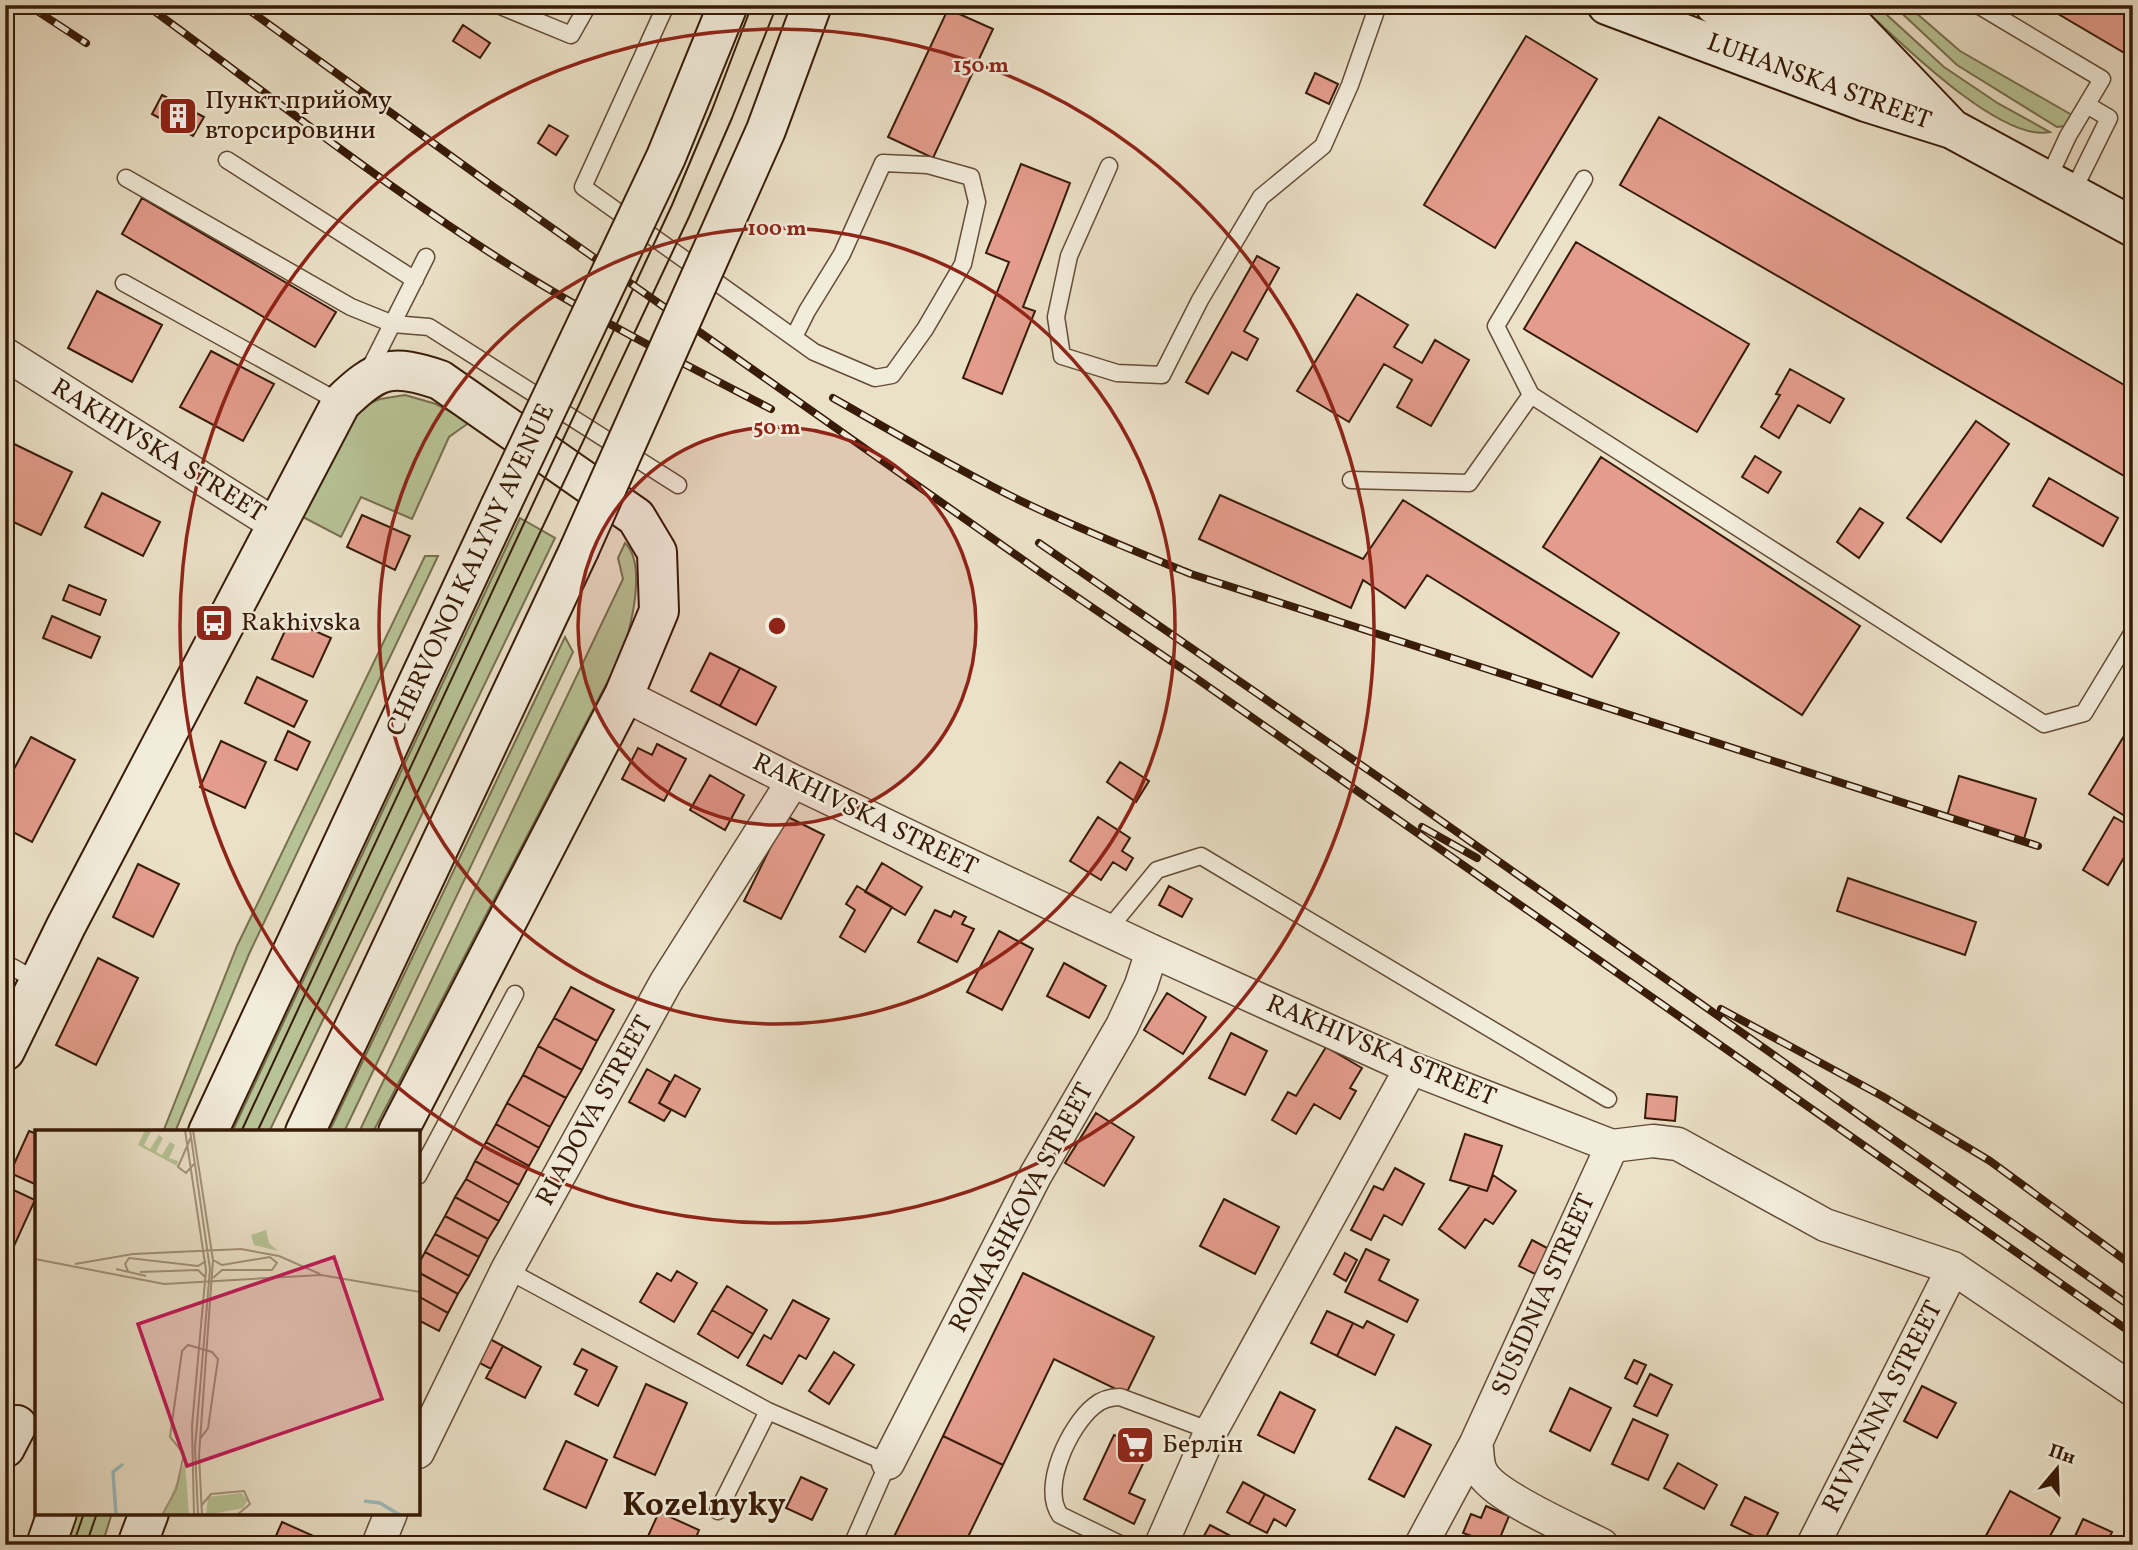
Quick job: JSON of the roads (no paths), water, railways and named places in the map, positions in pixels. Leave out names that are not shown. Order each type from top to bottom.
[{"type":"main road","name":"CHERVONOI KALYNY AVENUE","points":[[209,1130],[666,157],[728,5]]},
{"type":"main road","points":[[306,1130],[579,550],[766,130],[812,5]]},
{"type":"main road","name":"LUHANSKA STREET","points":[[1607,5],[1866,102],[1952,129],[2133,227]]},
{"type":"main road","points":[[1715,5],[1814,50],[1952,129]]},
{"type":"main road","points":[[1793,5],[1952,129]]},
{"type":"main road","name":"LUHANSKA STREET","points":[[1834,5],[1952,129]]},
{"type":"main road","points":[[5,1051],[276,525],[352,392],[394,369],[417,372],[440,380],[636,517],[656,552],[659,611],[624,695],[399,1130]]},
{"type":"main road","points":[[46,1545],[56,1515]]},
{"type":"main road","points":[[137,1545],[148,1515]]},
{"type":"street","name":"RAKHIVSKA STREET","points":[[5,354],[276,525]]},
{"type":"street","name":"RAKHIVSKA STREET","points":[[624,695],[793,781],[1107,930],[1411,1068],[1612,1146],[1653,1141],[1678,1144],[1825,1224],[1952,1268],[2133,1390]]},
{"type":"street","name":"RIADOVA STREET","points":[[420,1448],[507,1270],[666,982],[793,781]]},
{"type":"street","name":"ROMASHKOVA STREET","points":[[888,1463],[1035,1176],[1122,1026],[1152,951]]},
{"type":"street","points":[[1161,1545],[1211,1431],[1411,1068]]},
{"type":"street","name":"SUSIDNIA STREET","points":[[1421,1545],[1476,1443],[1612,1146]]},
{"type":"street","name":"RIVNYNNA STREET","points":[[1813,1545],[1952,1268]]},
{"type":"street","points":[[1476,1443],[1481,1471],[1493,1486],[1514,1500],[1602,1545]]},
{"type":"street","points":[[378,1545],[390,1515]]},
{"type":"lane","points":[[498,5],[571,35],[588,5]]},
{"type":"lane","points":[[666,5],[583,187],[814,352],[875,378],[892,375],[925,328],[963,264],[977,202],[971,177],[928,165],[883,163],[842,254],[794,337]]},
{"type":"lane","points":[[1110,166],[1069,256],[1056,317],[1062,356],[1117,373],[1162,375],[1200,300],[1261,197],[1323,146],[1350,85],[1378,5]]},
{"type":"lane","points":[[1978,5],[2102,79],[2068,136],[2060,186]]},
{"type":"lane","points":[[2060,186],[2109,118],[2087,105]]},
{"type":"lane","points":[[227,160],[415,280]]},
{"type":"lane","points":[[126,178],[351,307],[393,324],[429,327],[678,485]]},
{"type":"lane","points":[[1584,179],[1496,326],[1531,396],[2044,724],[2084,713],[2133,632]]},
{"type":"lane","points":[[124,283],[352,392],[393,324],[426,257]]},
{"type":"lane","points":[[1351,480],[1469,483],[1531,396]]},
{"type":"lane","points":[[1107,930],[1157,870],[1201,856],[1608,1099]]},
{"type":"lane","points":[[2133,956],[2133,963]]},
{"type":"lane","points":[[5,963],[39,982]]},
{"type":"lane","points":[[420,1172],[514,994]]},
{"type":"lane","points":[[507,1270],[768,1410],[888,1463],[852,1545]]},
{"type":"lane","points":[[1122,1545],[1060,1515],[1054,1506],[1052,1492],[1055,1475],[1071,1436],[1082,1419],[1094,1405],[1107,1398],[1120,1397],[1211,1431]]},
{"type":"lane","points":[[718,1511],[768,1410]]},
{"type":"tram line","points":[[242,1130],[672,205],[752,5]]},
{"type":"tram line","points":[[258,1130],[689,217],[777,5]]},
{"type":"tram line","points":[[73,1545],[83,1515]]},
{"type":"tram line","points":[[86,1545],[96,1515]]},
{"type":"railway","points":[[28,5],[86,43]]},
{"type":"railway","points":[[146,5],[339,148],[486,250],[595,315],[771,409]]},
{"type":"railway","points":[[242,5],[491,185],[1043,574],[1193,676],[2133,1334]]},
{"type":"railway","points":[[833,398],[1015,498],[1191,574],[2038,846]]},
{"type":"railway","points":[[1039,543],[1403,794],[2133,1308]]},
{"type":"railway","points":[[1422,827],[1477,858]]},
{"type":"railway","points":[[1721,1009],[1882,1096],[1990,1161],[2133,1266]]},
{"type":"place","name":"Пункт прийому вторсировини","points":[[178,116]]},
{"type":"place","name":"Rakhivska","points":[[214,623]]},
{"type":"place","name":"Берлін","points":[[1135,1445]]},
{"type":"district","name":"Kozelnyky","points":[[704,1507]]}]
